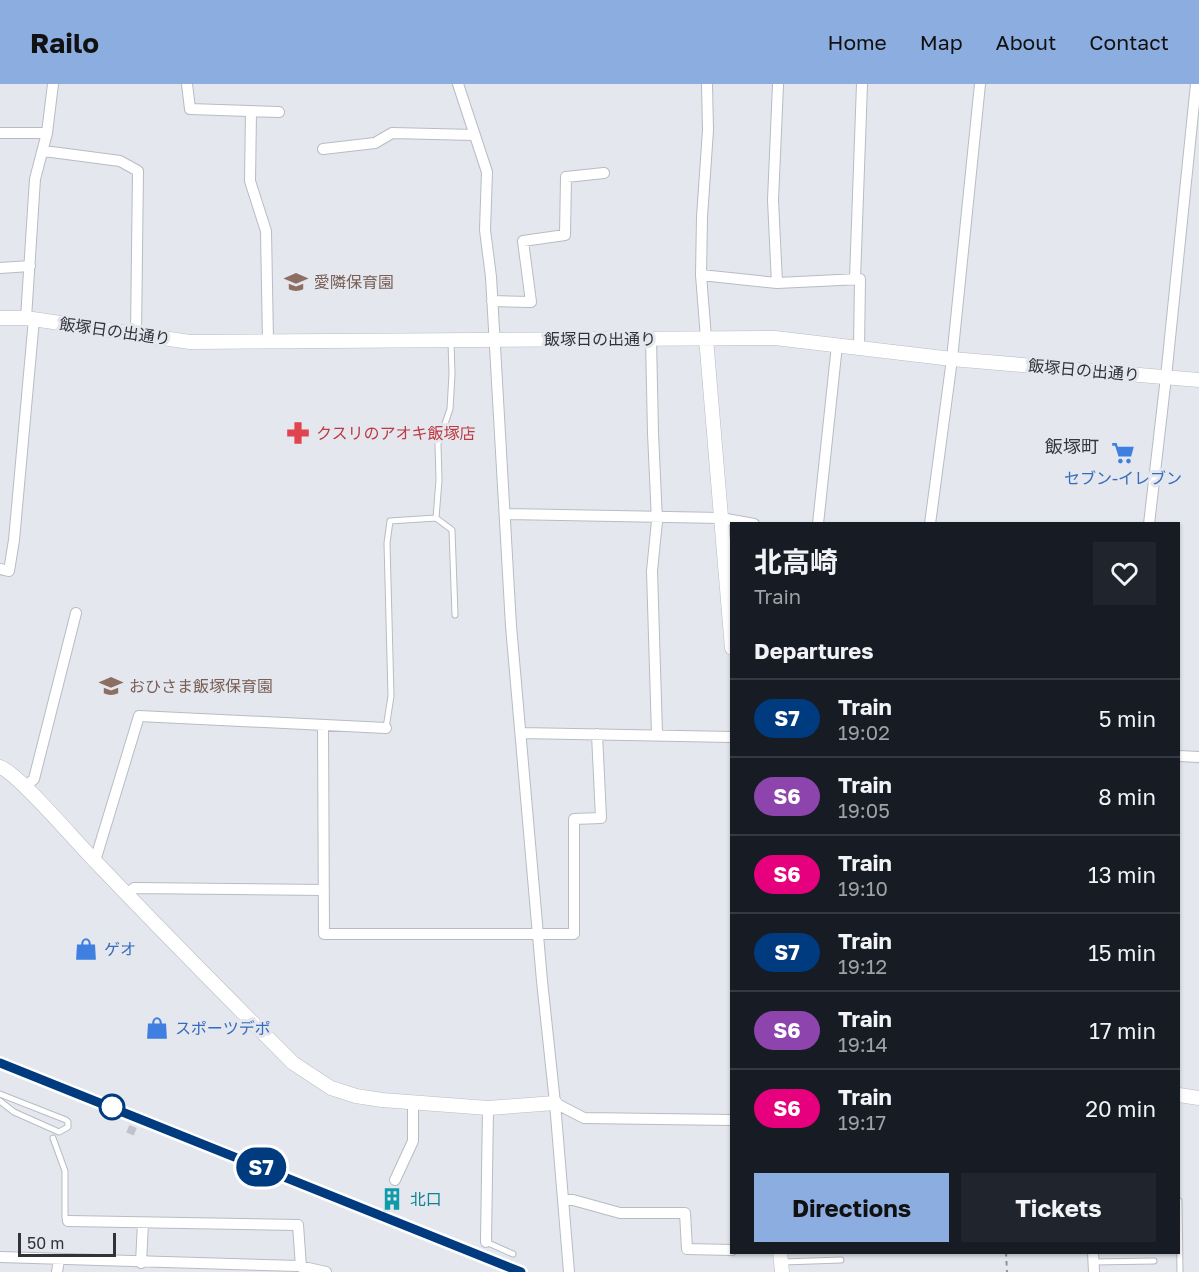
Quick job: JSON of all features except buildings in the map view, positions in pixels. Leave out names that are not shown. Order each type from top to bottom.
[{"type":"street","points":[[0,569],[9,571],[14,540],[30,319],[30,266],[35,179],[44,151],[53,84]]},
{"type":"street","points":[[187,84],[190,109],[279,112]]},
{"type":"street","points":[[458,84],[487,172],[485,230],[491,277],[511,626],[569,1272]]},
{"type":"street","points":[[706,84],[708,130],[701,275],[730,624]]},
{"type":"street","points":[[855,279],[862,84]]},
{"type":"street","points":[[930,522],[952,359],[980,84]]},
{"type":"street","points":[[1149,522],[1196,84]]},
{"type":"street","points":[[777,283],[773,200],[778,85]]},
{"type":"street","points":[[251,111],[250,181],[266,231],[268,341]]},
{"type":"street","points":[[0,133],[47,133]]},
{"type":"street","points":[[323,149],[375,143],[392,133],[475,135]]},
{"type":"street","points":[[44,151],[120,161],[138,171],[136,334]]},
{"type":"street","points":[[492,302],[531,302],[523,241],[565,235],[566,177],[604,173]]},
{"type":"street","points":[[0,268],[30,266]]},
{"type":"street","points":[[701,275],[777,283],[861,279],[859,348]]},
{"type":"street","name":"飯塚日の出通り","points":[[0,318],[30,319],[190,342],[775,338],[952,359],[1199,380]]},
{"type":"street","points":[[651,339],[652,433],[657,517],[652,571],[657,734]]},
{"type":"street","points":[[818,522],[837,345]]},
{"type":"street","points":[[505,514],[721,518],[743,522]]},
{"type":"street","points":[[25,787],[34,780],[76,614]]},
{"type":"street","points":[[94,861],[139,716],[386,728]]},
{"type":"street","points":[[323,726],[324,934],[574,934],[574,819],[601,818],[597,734]]},
{"type":"street","points":[[521,733],[730,737]]},
{"type":"street","points":[[1180,756],[1199,757]]},
{"type":"street","points":[[0,767],[7,769],[25,787],[94,861],[293,1063],[331,1088],[356,1096],[413,1103],[488,1108],[555,1103],[584,1118],[730,1120]]},
{"type":"street","points":[[127,894],[134,888],[324,890]]},
{"type":"street","points":[[1180,1095],[1199,1098]]},
{"type":"street","points":[[395,1180],[412,1141],[413,1103]]},
{"type":"street","points":[[486,1242],[488,1108]]},
{"type":"street","points":[[563,1200],[573,1200],[620,1213],[685,1213],[687,1249],[730,1250]]},
{"type":"street","points":[[68,1221],[298,1225],[300,1268]]},
{"type":"street","points":[[141,1263],[143,1223]]},
{"type":"street","points":[[0,1257],[300,1268],[326,1272]]},
{"type":"street","points":[[57,1272],[59,1260]]},
{"type":"lane","points":[[436,518],[440,480],[438,444],[450,410],[451,339]]},
{"type":"lane","points":[[386,728],[391,696],[387,543],[390,521],[436,518],[452,530],[455,615]]},
{"type":"lane","points":[[0,1094],[66,1120],[68,1127],[59,1132],[14,1112],[0,1101]]},
{"type":"lane","points":[[53,1138],[65,1171],[65,1218],[68,1221]]},
{"type":"lane","points":[[486,1242],[513,1254]]},
{"type":"lane","points":[[1180,1254],[1180,1272]]},
{"type":"lane","points":[[781,1262],[841,1260]]},
{"type":"lane","points":[[1094,1262],[1154,1261]]},
{"type":"path","points":[[1006,1254],[1007,1272]]},
{"type":"tunnel","points":[[130,1134],[139,1112]]},
{"type":"railway","points":[[0,1063],[521,1272]]},
{"type":"train","name":"S7","points":[[0,1063],[521,1272]]},
{"type":"place","name":"愛隣保育園","points":[[296,282]]},
{"type":"place","name":"クスリのアオキ飯塚店","points":[[298,433]]},
{"type":"place","name":"セブン-イレブン","points":[[1123,453]]},
{"type":"place","name":"おひさま飯塚保育園","points":[[111,686]]},
{"type":"place","name":"ゲオ","points":[[86,949]]},
{"type":"place","name":"スポーツデポ","points":[[157,1028]]},
{"type":"place","name":"北口","points":[[392,1199]]},
{"type":"district","name":"飯塚町","points":[[1072,447]]}]
